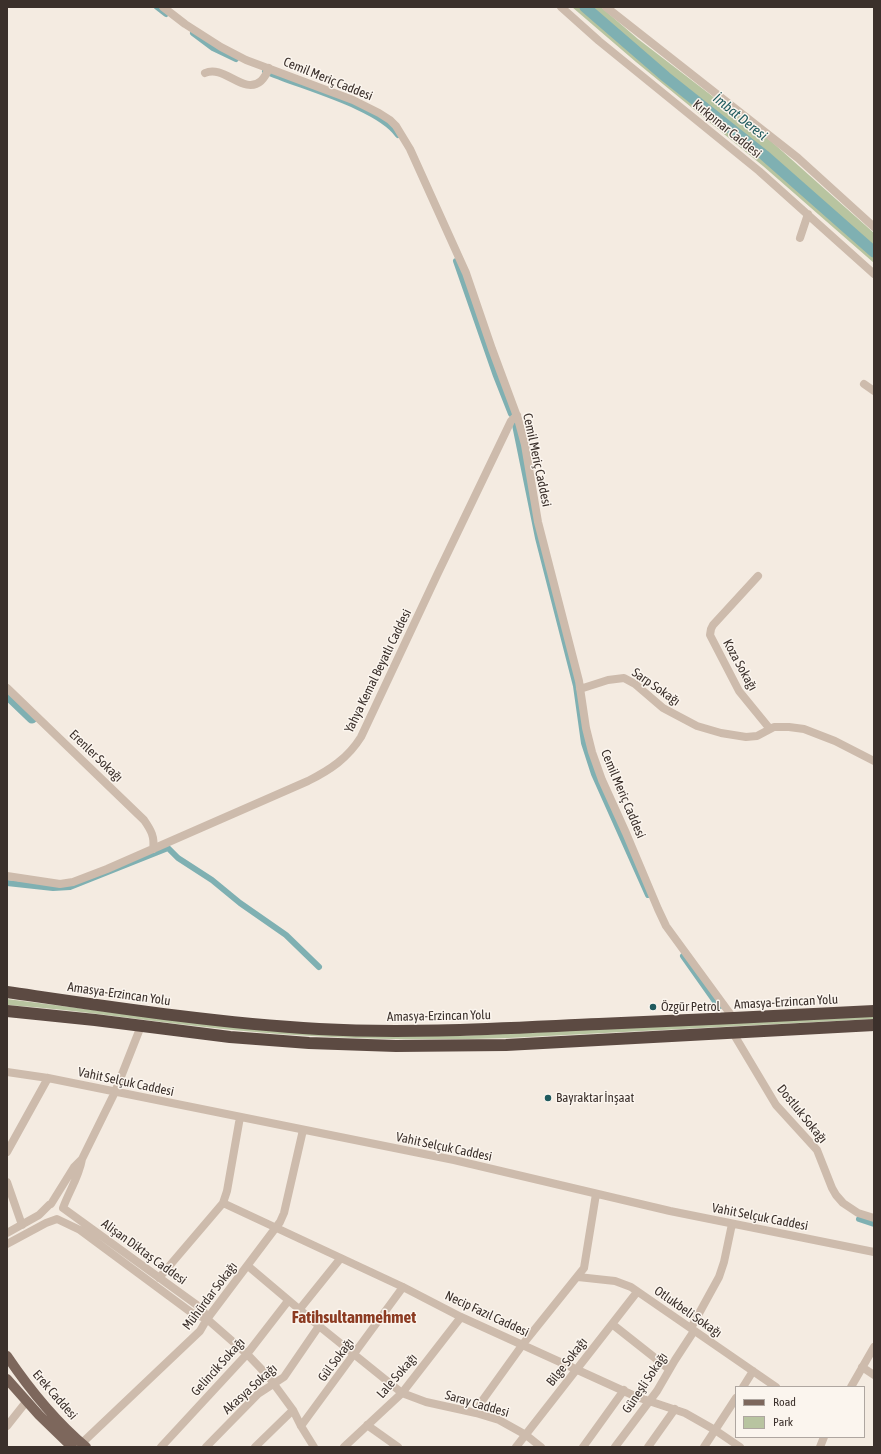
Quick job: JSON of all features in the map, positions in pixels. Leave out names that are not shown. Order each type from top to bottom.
[{"type":"highway","name":"Amasya-Erzincan Yolu","points":[[7,992],[182,1017],[320,1029],[384,1031],[473,1030],[734,1019],[874,1011]]},
{"type":"highway","points":[[7,1012],[65,1017],[254,1039],[339,1044],[411,1046],[506,1045],[874,1025]]},
{"type":"main road","name":"Erek Caddesi","points":[[7,1356],[38,1399],[80,1446]]},
{"type":"main road","name":"Erek Caddesi","points":[[7,1379],[26,1402],[80,1446]]},
{"type":"street","name":"Cemil Meriç Caddesi","points":[[163,7],[185,24],[221,47],[246,60],[354,100],[390,120],[401,132],[410,148],[466,272],[492,349],[517,415],[541,535],[580,689],[588,740],[596,766],[658,909],[678,942],[734,1019]]},
{"type":"street","name":"Kırkpınar Caddesi","points":[[561,7],[599,41],[759,171],[874,274]]},
{"type":"street","name":"Kırkpınar Caddesi","points":[[606,7],[798,158],[874,227]]},
{"type":"street","points":[[205,73],[213,71],[219,72],[248,85],[260,82],[269,68]]},
{"type":"street","points":[[800,238],[808,214]]},
{"type":"street","points":[[864,384],[874,390]]},
{"type":"street","name":"Yahya Kemal Beyatlı Caddesi","points":[[7,876],[60,884],[67,883],[107,869],[308,782],[333,768],[350,752],[361,737],[372,716],[437,575],[511,421],[517,415]]},
{"type":"street","name":"Koza Sokağı","points":[[758,576],[713,625],[710,629],[710,635],[739,691],[770,728]]},
{"type":"street","name":"Sarp Sokağı","points":[[580,689],[608,680],[624,678],[635,684],[663,708],[697,726],[721,733],[746,737],[757,736],[770,728],[788,727],[812,732],[835,741],[874,761]]},
{"type":"street","name":"Erenler Sokağı","points":[[7,688],[144,820],[153,835],[153,849]]},
{"type":"street","points":[[7,1244],[46,1223],[57,1219],[63,1213],[67,1196],[79,1173],[82,1159],[115,1092],[141,1026]]},
{"type":"street","name":"Dostluk Sokağı","points":[[733,1032],[776,1105],[817,1150],[836,1195],[843,1203],[858,1213],[874,1218]]},
{"type":"street","name":"Vahit Selçuk Caddesi","points":[[7,1072],[48,1078],[454,1160],[596,1194],[732,1224],[815,1239],[874,1252]]},
{"type":"street","points":[[7,1152],[48,1078]]},
{"type":"street","points":[[159,1278],[223,1203],[227,1191],[240,1117]]},
{"type":"street","name":"Mühürdar Sokağı","points":[[80,1446],[196,1336],[207,1319],[276,1228],[284,1213],[303,1130]]},
{"type":"street","points":[[57,1219],[48,1215],[47,1210],[72,1170],[82,1159]]},
{"type":"street","points":[[7,1182],[22,1225]]},
{"type":"street","points":[[476,1413],[482,1401],[523,1344],[584,1268],[596,1194]]},
{"type":"street","points":[[7,1233],[39,1215],[50,1205],[56,1203],[63,1208]]},
{"type":"street","name":"Necip Fazıl Caddesi","points":[[223,1203],[340,1259],[403,1287],[461,1317],[624,1390],[650,1401],[675,1409],[715,1430],[740,1447]]},
{"type":"street","name":"Alişan Diktaş Caddesi","points":[[63,1208],[201,1308],[207,1319]]},
{"type":"street","name":"Alişan Diktaş Caddesi","points":[[57,1219],[80,1230],[192,1313],[207,1319],[247,1354],[274,1383],[293,1410],[314,1447]]},
{"type":"street","name":"Güneşli Sokağı","points":[[615,1447],[650,1401],[692,1330],[719,1277],[724,1262],[732,1224]]},
{"type":"street","points":[[299,1310],[340,1259]]},
{"type":"street","name":"Saray Caddesi","points":[[248,1266],[299,1310],[402,1393],[426,1402],[500,1420],[526,1435],[541,1447]]},
{"type":"street","name":"Otlukbeli Sokağı","points":[[578,1277],[621,1283],[637,1292],[775,1386]]},
{"type":"street","name":"Gül Sokağı","points":[[301,1426],[403,1287]]},
{"type":"street","name":"Bilge Sokağı","points":[[516,1447],[637,1292]]},
{"type":"street","name":"Gelincik Sokağı","points":[[161,1447],[247,1354],[288,1300]]},
{"type":"street","name":"Lale Sokağı","points":[[344,1447],[402,1393],[461,1317]]},
{"type":"street","points":[[612,1324],[669,1369]]},
{"type":"street","name":"Akasya Sokağı","points":[[206,1447],[258,1394],[284,1377],[319,1326]]},
{"type":"street","points":[[852,1386],[874,1347]]},
{"type":"street","points":[[862,1368],[874,1375]]},
{"type":"street","points":[[744,1386],[753,1371]]},
{"type":"street","points":[[583,1447],[624,1390]]},
{"type":"street","points":[[704,1447],[735,1400]]},
{"type":"street","points":[[7,1426],[26,1402]]},
{"type":"street","points":[[648,1447],[675,1409]]},
{"type":"street","points":[[255,1447],[293,1410]]},
{"type":"street","points":[[367,1425],[398,1447]]},
{"type":"green space","points":[[572,7],[601,7],[638,39],[772,142],[874,233],[874,263],[763,166],[636,62]]},
{"type":"green space","points":[[7,999],[133,1015],[461,1036],[874,1015],[874,1019],[508,1038],[370,1038],[267,1033],[205,1027],[64,1010],[7,1005]]},
{"type":"waterway","points":[[157,7],[166,14]]},
{"type":"waterway","name":"İmbat Deresi","points":[[585,7],[666,77],[764,155],[874,252]]},
{"type":"waterway","points":[[193,33],[213,48],[236,59]]},
{"type":"waterway","points":[[265,71],[356,106],[388,125],[398,135]]},
{"type":"waterway","points":[[456,261],[496,376],[511,414]]},
{"type":"waterway","points":[[515,425],[538,538],[576,686],[584,743],[594,774],[648,895]]},
{"type":"waterway","points":[[7,694],[32,718]]},
{"type":"waterway","points":[[7,883],[53,888],[70,887],[168,848],[178,858],[212,880],[240,903],[286,935],[319,967]]},
{"type":"waterway","points":[[683,956],[719,1007]]},
{"type":"waterway","points":[[859,1219],[874,1224]]},
{"type":"place","name":"Özgür Petrol","points":[[653,1007]]},
{"type":"place","name":"Bayraktar İnşaat","points":[[548,1098]]},
{"type":"district","name":"Fatihsultanmehmet","points":[[354,1318]]}]
